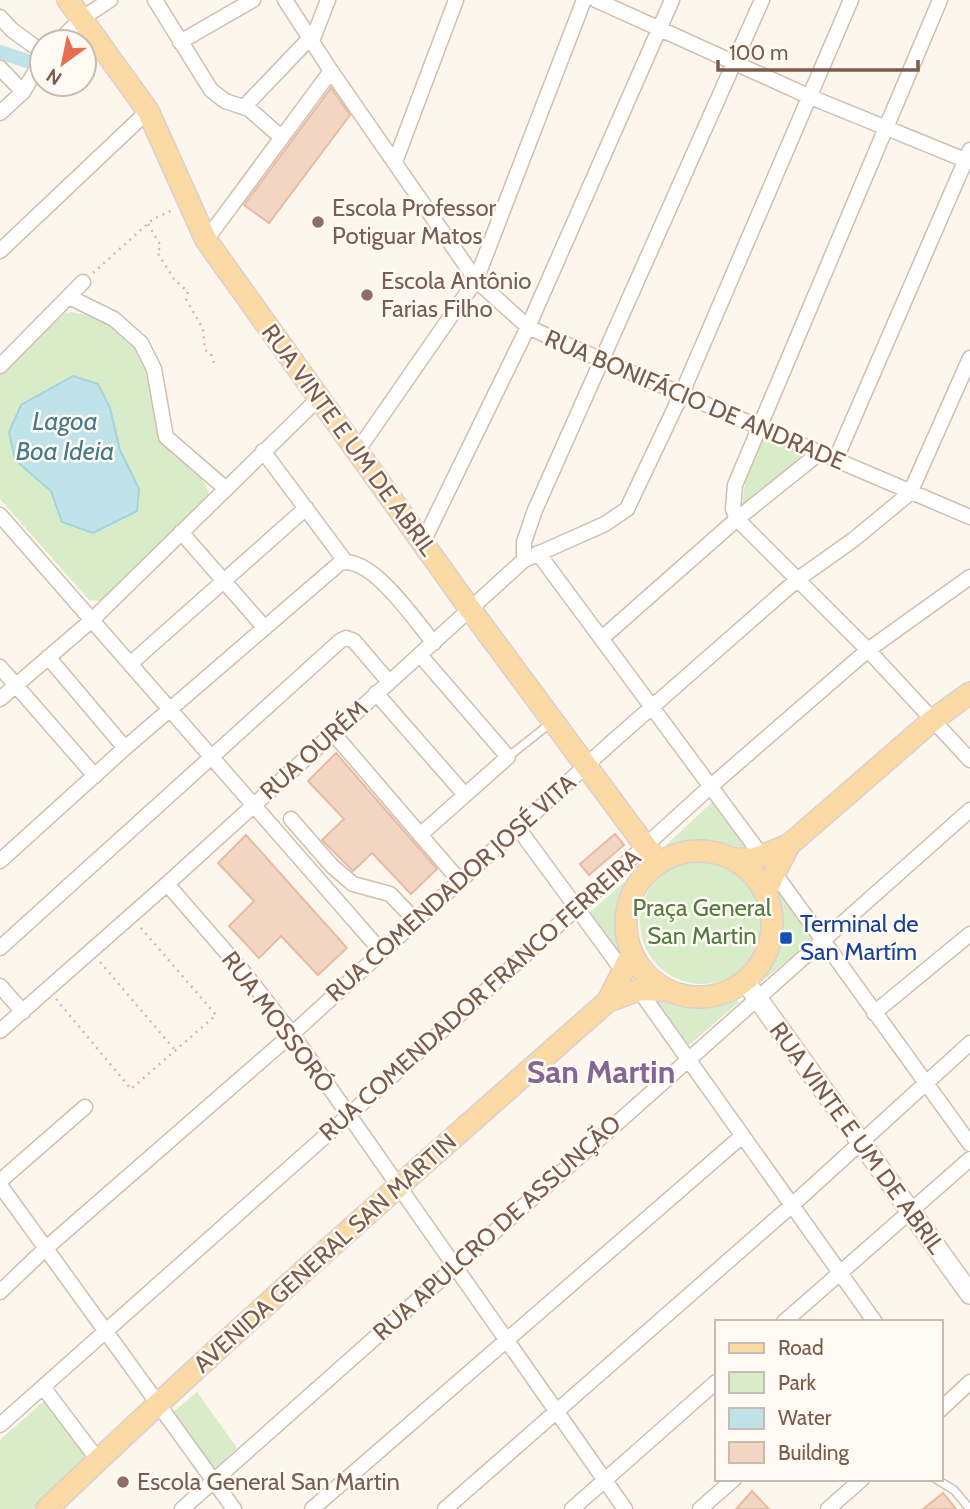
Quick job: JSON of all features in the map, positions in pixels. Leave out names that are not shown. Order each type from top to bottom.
[{"type":"main road","name":"RUA VINTE E UM DE ABRIL","points":[[68,0],[148,111],[206,240],[470,609],[658,863]]},
{"type":"main road","points":[[765,892],[768,863],[933,720],[970,693]]},
{"type":"main road","points":[[732,859],[751,873],[765,892],[772,916],[771,940],[751,989],[716,995],[684,995],[668,990],[627,962],[629,903],[645,874],[658,863],[689,851],[706,851],[732,859],[768,863]]},
{"type":"main road","name":"AVENIDA GENERAL SAN MARTIN","points":[[608,1001],[627,962]]},
{"type":"main road","name":"AVENIDA GENERAL SAN MARTIN","points":[[47,1509],[158,1403],[608,1001],[639,990],[668,990]]},
{"type":"street","points":[[72,28],[110,0]]},
{"type":"street","points":[[155,0],[212,90],[225,101],[244,107],[281,137]]},
{"type":"street","points":[[180,42],[253,0]]},
{"type":"street","name":"RUA BONIFÁCIO DE ANDRADE","points":[[285,0],[331,71],[477,280],[528,327],[818,454],[970,517]]},
{"type":"street","points":[[244,107],[311,40],[328,0]]},
{"type":"street","points":[[395,162],[456,0]]},
{"type":"street","points":[[358,450],[477,280],[584,0]]},
{"type":"street","points":[[596,0],[808,96],[886,129],[969,158],[835,461]]},
{"type":"street","points":[[423,542],[528,327],[581,201],[672,0]]},
{"type":"street","points":[[524,560],[524,542],[531,518],[762,0]]},
{"type":"street","name":"RUA OURÉM","points":[[0,1031],[167,884],[524,560],[617,517],[627,509],[682,393],[850,0]]},
{"type":"street","points":[[940,0],[759,426],[734,492],[733,509],[737,519],[868,650],[970,760]]},
{"type":"street","points":[[0,17],[28,42]]},
{"type":"street","points":[[0,68],[23,92]]},
{"type":"street","points":[[206,240],[331,71]]},
{"type":"street","points":[[0,113],[23,92],[28,84]]},
{"type":"street","points":[[0,251],[148,111]]},
{"type":"street","points":[[0,366],[83,282]]},
{"type":"street","points":[[69,297],[114,319],[141,343],[154,369],[166,437],[225,488]]},
{"type":"street","points":[[910,492],[970,358]]},
{"type":"street","points":[[0,699],[92,620],[318,399]]},
{"type":"street","points":[[263,451],[345,561],[360,565],[372,573],[434,643]]},
{"type":"street","points":[[602,638],[737,519],[818,454]]},
{"type":"street","name":"RUA COMENDADOR JOSÉ VITA","points":[[0,1292],[45,1249],[292,1034],[652,707],[799,579],[853,540],[910,492]]},
{"type":"street","points":[[130,664],[306,508]]},
{"type":"street","points":[[0,515],[381,951]]},
{"type":"street","points":[[181,532],[264,627]]},
{"type":"street","points":[[538,553],[768,863],[970,1144]]},
{"type":"street","points":[[0,861],[333,567],[345,561]]},
{"type":"street","name":"RUA COMENDADOR FRANCO FERREIRA","points":[[0,1425],[348,1116],[711,786],[868,650],[970,577]]},
{"type":"street","points":[[0,948],[343,638],[354,641],[389,682]]},
{"type":"street","points":[[420,655],[508,757],[420,835]]},
{"type":"street","points":[[48,657],[125,748]]},
{"type":"street","points":[[0,667],[95,776]]},
{"type":"street","points":[[376,693],[465,795]]},
{"type":"street","points":[[333,733],[459,880]]},
{"type":"street","name":"RUA APULCRO DE ASSUNÇÃO","points":[[182,1509],[688,1059],[751,989],[821,939],[970,810]]},
{"type":"street","points":[[291,819],[332,866],[353,884],[390,894],[415,920]]},
{"type":"street","points":[[518,828],[577,909],[627,962]]},
{"type":"street","name":"RUA MOSSORÓ","points":[[167,884],[246,975],[292,1034],[508,1338],[625,1509]]},
{"type":"street","points":[[874,1013],[970,934]]},
{"type":"street","points":[[0,986],[23,1012]]},
{"type":"street","name":"RUA VINTE E UM DE ABRIL","points":[[751,989],[860,1145],[970,1294]]},
{"type":"street","points":[[639,990],[873,1320]]},
{"type":"street","points":[[445,1509],[860,1145],[970,1043]]},
{"type":"street","points":[[85,1107],[0,1183],[234,1509]]},
{"type":"street","points":[[312,1509],[741,1137]]},
{"type":"street","points":[[786,1320],[908,1210],[970,1159]]},
{"type":"street","points":[[572,1509],[715,1383]]},
{"type":"street","points":[[43,1387],[98,1460]]},
{"type":"street","points":[[942,1408],[965,1387],[970,1405]]},
{"type":"street","points":[[700,1509],[732,1481]]},
{"type":"street","points":[[828,1509],[860,1481]]},
{"type":"lane","points":[[508,757],[553,722]]},
{"type":"lane","points":[[939,1481],[954,1490],[970,1509]]},
{"type":"path","points":[[83,282],[148,224],[189,204]]},
{"type":"path","points":[[148,224],[161,246],[157,252],[174,279],[188,292],[186,299],[203,329],[205,350],[211,354],[215,366]]},
{"type":"path","points":[[48,990],[131,1089],[216,1016],[131,916]]},
{"type":"path","points":[[91,952],[176,1051]]},
{"type":"green space","points":[[72,312],[116,327],[141,350],[151,376],[154,409],[159,424],[170,442],[199,474],[209,494],[101,601],[89,600],[0,499],[0,375],[65,313]]},
{"type":"green space","points":[[764,438],[806,456],[742,507],[746,476]]},
{"type":"green space","points":[[712,802],[749,850],[700,842],[661,850]]},
{"type":"green space","name":"Praça General San Martin","points":[[702,860],[726,864],[746,878],[760,898],[764,922],[760,946],[746,966],[726,980],[702,984],[678,980],[658,966],[644,946],[640,922],[644,898],[658,878],[678,864]]},
{"type":"green space","points":[[642,866],[622,909],[621,922],[626,951],[624,961],[589,913]]},
{"type":"green space","points":[[776,888],[812,940],[761,982],[759,978],[774,955],[779,934]]},
{"type":"green space","points":[[658,994],[701,1003],[736,997],[739,1002],[688,1046],[655,1001]]},
{"type":"green space","points":[[197,1392],[237,1448],[213,1470],[172,1413]]},
{"type":"green space","points":[[45,1400],[90,1458],[33,1509],[0,1509],[0,1440]]},
{"type":"water","name":"Lagoa Boa Ideia","points":[[73,376],[98,384],[110,408],[120,450],[139,489],[137,511],[93,533],[62,522],[51,491],[15,460],[9,432],[21,405]]},
{"type":"building","points":[[331,88],[350,115],[269,223],[244,205]]},
{"type":"building","points":[[336,753],[437,869],[411,894],[372,853],[353,871],[322,840],[344,819],[308,781]]},
{"type":"building","points":[[615,834],[624,845],[589,875],[580,864]]},
{"type":"building","points":[[246,835],[347,948],[318,975],[281,936],[259,958],[229,926],[254,901],[218,863]]},
{"type":"building","points":[[752,1491],[769,1509],[736,1509]]},
{"type":"building","points":[[943,1493],[956,1509],[923,1509]]},
{"type":"waterway","points":[[0,52],[28,61]]},
{"type":"place","name":"Escola Professor Potiguar Matos","points":[[318,222]]},
{"type":"place","name":"Escola Antônio Farias Filho","points":[[367,295]]},
{"type":"place","name":"Terminal de San Martím","points":[[786,938]]},
{"type":"place","name":"Escola General San Martin","points":[[123,1482]]},
{"type":"district","name":"San Martin","points":[[601,1072]]}]
